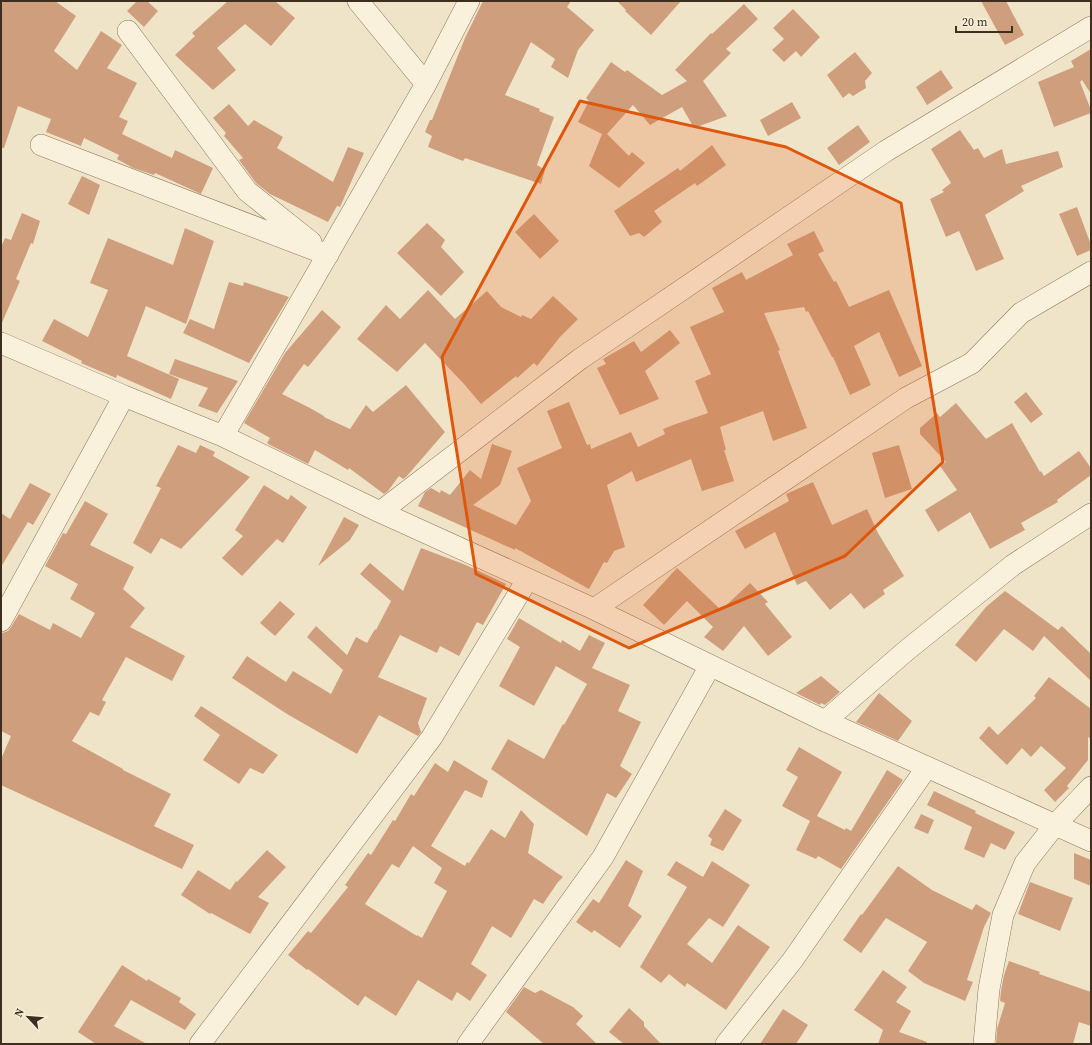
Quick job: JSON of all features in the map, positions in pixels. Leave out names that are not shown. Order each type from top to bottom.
[{"type":"street","points":[[358,1],[426,84]]},
{"type":"street","points":[[223,436],[426,84],[469,1]]},
{"type":"street","points":[[380,512],[587,354],[886,150],[1091,27]]},
{"type":"street","points":[[128,32],[247,191],[328,255]]},
{"type":"street","points":[[41,145],[328,255]]},
{"type":"street","points":[[594,609],[906,398],[972,362],[1021,313],[1091,272]]},
{"type":"street","points":[[1,343],[124,396],[223,436],[380,512],[527,580],[594,609],[825,720],[1091,841]]},
{"type":"street","points":[[1,621],[124,396]]},
{"type":"street","points":[[825,720],[907,650],[1013,565],[1091,514]]},
{"type":"street","points":[[200,1044],[432,737],[527,580]]},
{"type":"street","points":[[468,1044],[604,857],[710,666]]},
{"type":"street","points":[[726,1044],[792,961],[927,767]]},
{"type":"street","points":[[984,1044],[989,989],[1003,915],[1025,863],[1055,825],[1091,787]]},
{"type":"highlighted area","points":[[580,101],[786,147],[901,203],[943,462],[845,556],[629,648],[476,574],[442,357]]},
{"type":"building","points":[[1,1],[55,1],[76,16],[54,51],[77,70],[101,31],[122,45],[107,68],[137,83],[119,117],[128,121],[122,134],[172,158],[175,150],[213,168],[201,194],[155,173],[154,175],[133,168],[117,159],[119,155],[84,138],[81,146],[46,132],[51,119],[18,106],[4,148],[1,148]]},
{"type":"building","points":[[137,1],[147,1],[158,11],[144,27],[127,11]]},
{"type":"building","points":[[228,1],[275,1],[295,18],[271,46],[245,24],[217,48],[236,70],[213,90],[175,55],[195,36],[192,33]]},
{"type":"building","points":[[483,1],[571,1],[567,7],[594,30],[578,50],[568,78],[551,67],[555,59],[531,42],[505,95],[540,109],[539,111],[554,117],[537,165],[545,170],[541,184],[465,158],[463,161],[428,147],[432,136],[425,132],[430,120],[432,120],[465,38]]},
{"type":"building","points":[[617,1],[681,1],[651,35],[625,11],[626,10]]},
{"type":"building","points":[[981,1],[1006,1],[1024,35],[1005,45]]},
{"type":"building","points":[[744,4],[758,19],[726,49],[731,53],[703,81],[727,116],[694,128],[682,107],[650,125],[633,105],[607,134],[629,156],[632,152],[645,163],[619,188],[589,166],[602,134],[578,122],[589,101],[586,98],[611,62],[625,72],[627,70],[662,95],[687,81],[675,70],[711,33],[712,34]]},
{"type":"building","points":[[793,9],[820,37],[801,57],[796,51],[784,62],[772,50],[784,39],[773,28]]},
{"type":"building","points":[[1091,49],[1091,94],[1082,80],[1080,82],[1091,113],[1054,127],[1038,82],[1074,67],[1071,61]]},
{"type":"building","points":[[855,52],[872,73],[865,81],[866,88],[853,96],[849,93],[843,98],[827,75]]},
{"type":"building","points":[[941,70],[953,88],[927,105],[916,87]]},
{"type":"building","points":[[792,102],[801,118],[768,136],[760,120]]},
{"type":"building","points":[[229,104],[248,126],[254,120],[283,137],[277,148],[333,182],[348,147],[364,153],[340,207],[337,206],[328,222],[270,194],[256,183],[239,160],[243,158],[224,136],[226,133],[213,118]]},
{"type":"building","points":[[858,125],[870,142],[839,165],[827,148]]},
{"type":"building","points":[[960,130],[974,150],[978,148],[984,158],[1002,149],[1006,164],[1058,151],[1063,167],[1021,186],[1024,191],[985,215],[1004,259],[976,271],[959,231],[946,237],[930,199],[944,192],[942,190],[951,183],[931,149]]},
{"type":"building","points":[[712,145],[726,165],[697,186],[695,183],[654,211],[662,222],[644,237],[639,233],[630,236],[614,211],[678,168],[680,171]]},
{"type":"building","points":[[82,176],[100,185],[89,215],[68,204]]},
{"type":"building","points":[[1077,207],[1091,245],[1091,250],[1077,256],[1059,214]]},
{"type":"building","points":[[22,213],[40,221],[33,244],[31,243],[16,279],[20,281],[1,325],[1,247],[5,238],[11,240]]},
{"type":"building","points":[[534,214],[559,241],[540,259],[515,232]]},
{"type":"building","points":[[427,223],[445,240],[441,247],[464,272],[441,296],[397,253]]},
{"type":"building","points":[[185,228],[214,241],[186,324],[146,306],[127,356],[179,379],[171,399],[117,375],[116,378],[81,363],[82,361],[42,341],[54,319],[88,337],[108,290],[90,283],[108,238],[173,265]]},
{"type":"building","points":[[814,231],[824,251],[818,254],[834,282],[836,281],[849,307],[889,290],[922,366],[899,377],[879,332],[854,346],[871,385],[850,395],[833,357],[808,311],[806,312],[804,307],[764,313],[780,350],[778,351],[807,428],[773,441],[763,411],[720,427],[726,450],[724,450],[734,481],[702,491],[691,459],[636,482],[632,471],[607,485],[625,547],[614,551],[607,563],[604,562],[589,589],[515,548],[515,550],[418,506],[425,492],[431,488],[440,493],[441,490],[450,495],[470,470],[481,479],[492,444],[512,451],[500,485],[473,505],[516,525],[531,501],[517,468],[562,448],[547,411],[569,402],[587,445],[590,444],[591,449],[631,432],[638,447],[665,434],[663,429],[708,413],[695,381],[711,374],[690,327],[724,312],[712,288],[742,272],[746,280],[793,255],[787,244]]},
{"type":"building","points":[[229,282],[243,286],[244,282],[289,297],[249,363],[183,333],[190,319],[214,329]]},
{"type":"building","points":[[428,290],[455,319],[487,291],[501,307],[521,317],[522,315],[531,319],[553,296],[578,319],[560,337],[537,366],[534,363],[517,378],[516,376],[481,404],[425,343],[397,372],[357,339],[386,305],[400,319]]},
{"type":"building","points":[[322,310],[341,327],[308,367],[304,364],[282,394],[324,417],[350,429],[366,405],[373,412],[406,385],[445,432],[406,477],[403,479],[399,476],[384,494],[349,468],[348,470],[315,450],[308,464],[270,445],[267,443],[270,438],[244,423],[285,353]]},
{"type":"building","points":[[670,330],[680,343],[645,371],[659,399],[620,415],[597,368],[606,364],[603,359],[634,341],[641,352]]},
{"type":"building","points":[[175,359],[238,381],[217,413],[198,406],[208,388],[169,374]]},
{"type":"building","points":[[1026,392],[1043,414],[1031,423],[1014,402]]},
{"type":"building","points":[[956,403],[986,439],[1012,423],[1040,472],[1041,471],[1044,476],[1079,451],[1091,468],[1091,475],[1057,500],[1058,502],[1021,523],[1025,530],[990,549],[970,512],[938,532],[925,510],[957,490],[940,466],[946,462],[920,434],[920,428],[937,413],[940,417]]},
{"type":"building","points":[[178,445],[196,453],[200,445],[215,452],[213,456],[250,477],[181,549],[161,538],[151,554],[133,543],[161,488],[156,486]]},
{"type":"building","points":[[899,445],[912,489],[885,498],[872,453]]},
{"type":"building","points":[[813,482],[832,525],[867,509],[878,533],[904,576],[883,590],[885,594],[864,609],[851,593],[830,610],[806,581],[797,585],[775,532],[745,549],[735,531],[789,501],[786,494]]},
{"type":"building","points":[[30,483],[51,494],[33,525],[28,522],[1,567],[1,513],[10,519]]},
{"type":"building","points":[[264,485],[288,500],[291,495],[307,507],[283,543],[277,539],[242,576],[222,558],[243,536],[235,530]]},
{"type":"building","points":[[85,501],[108,514],[90,545],[134,567],[123,589],[145,608],[130,627],[185,656],[172,681],[126,657],[102,700],[106,702],[99,716],[90,712],[72,741],[123,770],[171,794],[154,826],[194,845],[182,869],[1,785],[1,759],[11,736],[1,731],[1,635],[2,633],[8,631],[19,614],[50,630],[53,623],[81,638],[95,613],[70,599],[78,584],[45,566],[63,533],[66,534]]},
{"type":"building","points":[[344,517],[359,525],[350,540],[318,566]]},
{"type":"building","points":[[421,548],[466,565],[506,584],[483,625],[477,622],[459,656],[440,646],[437,653],[400,635],[378,677],[427,698],[418,723],[421,732],[418,736],[379,715],[357,754],[287,714],[232,678],[247,656],[286,682],[293,671],[331,694],[343,670],[307,637],[316,626],[347,655],[356,637],[367,643],[375,629],[376,630],[391,601],[360,574],[370,563],[403,591]]},
{"type":"building","points":[[677,568],[721,610],[750,583],[768,602],[765,604],[792,637],[768,656],[744,626],[723,651],[704,637],[713,627],[687,601],[664,625],[643,605]]},
{"type":"building","points":[[1005,591],[1058,630],[1062,626],[1091,654],[1091,681],[1044,636],[1033,651],[1004,629],[976,662],[955,645],[986,607]]},
{"type":"building","points":[[280,601],[295,614],[275,636],[260,623]]},
{"type":"building","points":[[519,618],[561,643],[562,640],[580,651],[589,635],[605,643],[592,668],[630,685],[618,711],[641,722],[620,766],[632,774],[616,798],[607,793],[587,836],[491,769],[508,739],[544,759],[587,684],[556,666],[534,706],[499,686],[520,647],[507,639]]},
{"type":"building","points":[[821,676],[840,692],[825,705],[821,703],[820,705],[796,693]]},
{"type":"building","points":[[1049,677],[1091,709],[1091,739],[1088,737],[1088,760],[1067,786],[1069,788],[1055,802],[1044,790],[1066,768],[1041,746],[1031,757],[1022,748],[1007,765],[979,738],[989,726],[998,735],[1036,698],[1034,696]]},
{"type":"building","points":[[879,693],[912,721],[898,741],[856,722]]},
{"type":"building","points":[[201,706],[278,755],[263,774],[250,768],[239,784],[203,760],[220,735],[194,716]]},
{"type":"building","points":[[799,747],[842,772],[817,816],[845,830],[846,828],[851,831],[887,770],[903,780],[841,869],[818,856],[816,859],[796,850],[810,821],[782,806],[798,777],[786,770]]},
{"type":"building","points":[[454,760],[488,781],[482,798],[465,790],[431,846],[465,866],[467,862],[469,863],[491,829],[505,838],[521,810],[534,824],[528,853],[563,877],[543,904],[534,899],[511,938],[492,926],[471,964],[487,975],[470,1001],[457,992],[452,1001],[418,980],[396,1016],[365,996],[358,1006],[288,955],[308,931],[311,933],[348,887],[345,885],[368,853],[371,855],[393,820],[395,821],[411,794],[414,796],[435,763],[448,772]],"holes":[[[413,846],[442,868],[434,883],[447,891],[422,938],[365,904],[392,864],[399,868]]]},
{"type":"building","points":[[934,791],[1015,832],[1005,850],[991,843],[984,858],[964,849],[972,827],[927,805]]},
{"type":"building","points":[[725,809],[742,820],[723,851],[710,845],[712,839],[708,836]]},
{"type":"building","points":[[921,814],[934,820],[928,834],[914,828]]},
{"type":"building","points":[[267,850],[286,867],[258,897],[269,903],[250,934],[211,913],[210,914],[181,895],[198,870],[230,890],[236,881],[237,882]]},
{"type":"building","points":[[1074,853],[1091,860],[1091,886],[1074,879]]},
{"type":"building","points":[[626,860],[643,871],[628,906],[642,916],[620,948],[594,930],[592,933],[576,922],[593,899],[599,903]]},
{"type":"building","points":[[676,861],[703,877],[712,861],[750,885],[723,927],[709,918],[687,944],[712,963],[738,925],[770,947],[726,1010],[687,983],[685,987],[669,974],[661,983],[640,967],[687,887],[667,875]]},
{"type":"building","points":[[898,866],[932,890],[972,910],[976,904],[991,913],[984,927],[967,980],[973,982],[965,1001],[924,983],[908,971],[927,942],[886,918],[861,953],[843,940]]},
{"type":"building","points":[[1030,882],[1073,898],[1060,931],[1018,914]]},
{"type":"building","points":[[1009,961],[1040,972],[1039,974],[1091,992],[1091,1026],[1079,1022],[1073,1044],[996,1044],[997,1029],[1005,1003],[1000,1001],[1001,991],[1004,975]]},
{"type":"building","points":[[122,965],[147,981],[148,979],[181,998],[179,1002],[196,1014],[185,1030],[131,1000],[114,1026],[147,1044],[96,1044],[78,1032]]},
{"type":"building","points":[[883,970],[907,987],[896,1002],[911,1011],[899,1032],[927,1042],[927,1044],[878,1044],[883,1030],[854,1010]]},
{"type":"building","points":[[524,987],[535,993],[541,990],[573,1007],[583,1016],[576,1024],[597,1044],[544,1044],[506,1012]]},
{"type":"building","points":[[629,1008],[644,1022],[644,1026],[661,1044],[624,1044],[609,1032]]},
{"type":"building","points":[[783,1009],[808,1025],[796,1044],[760,1044]]}]
